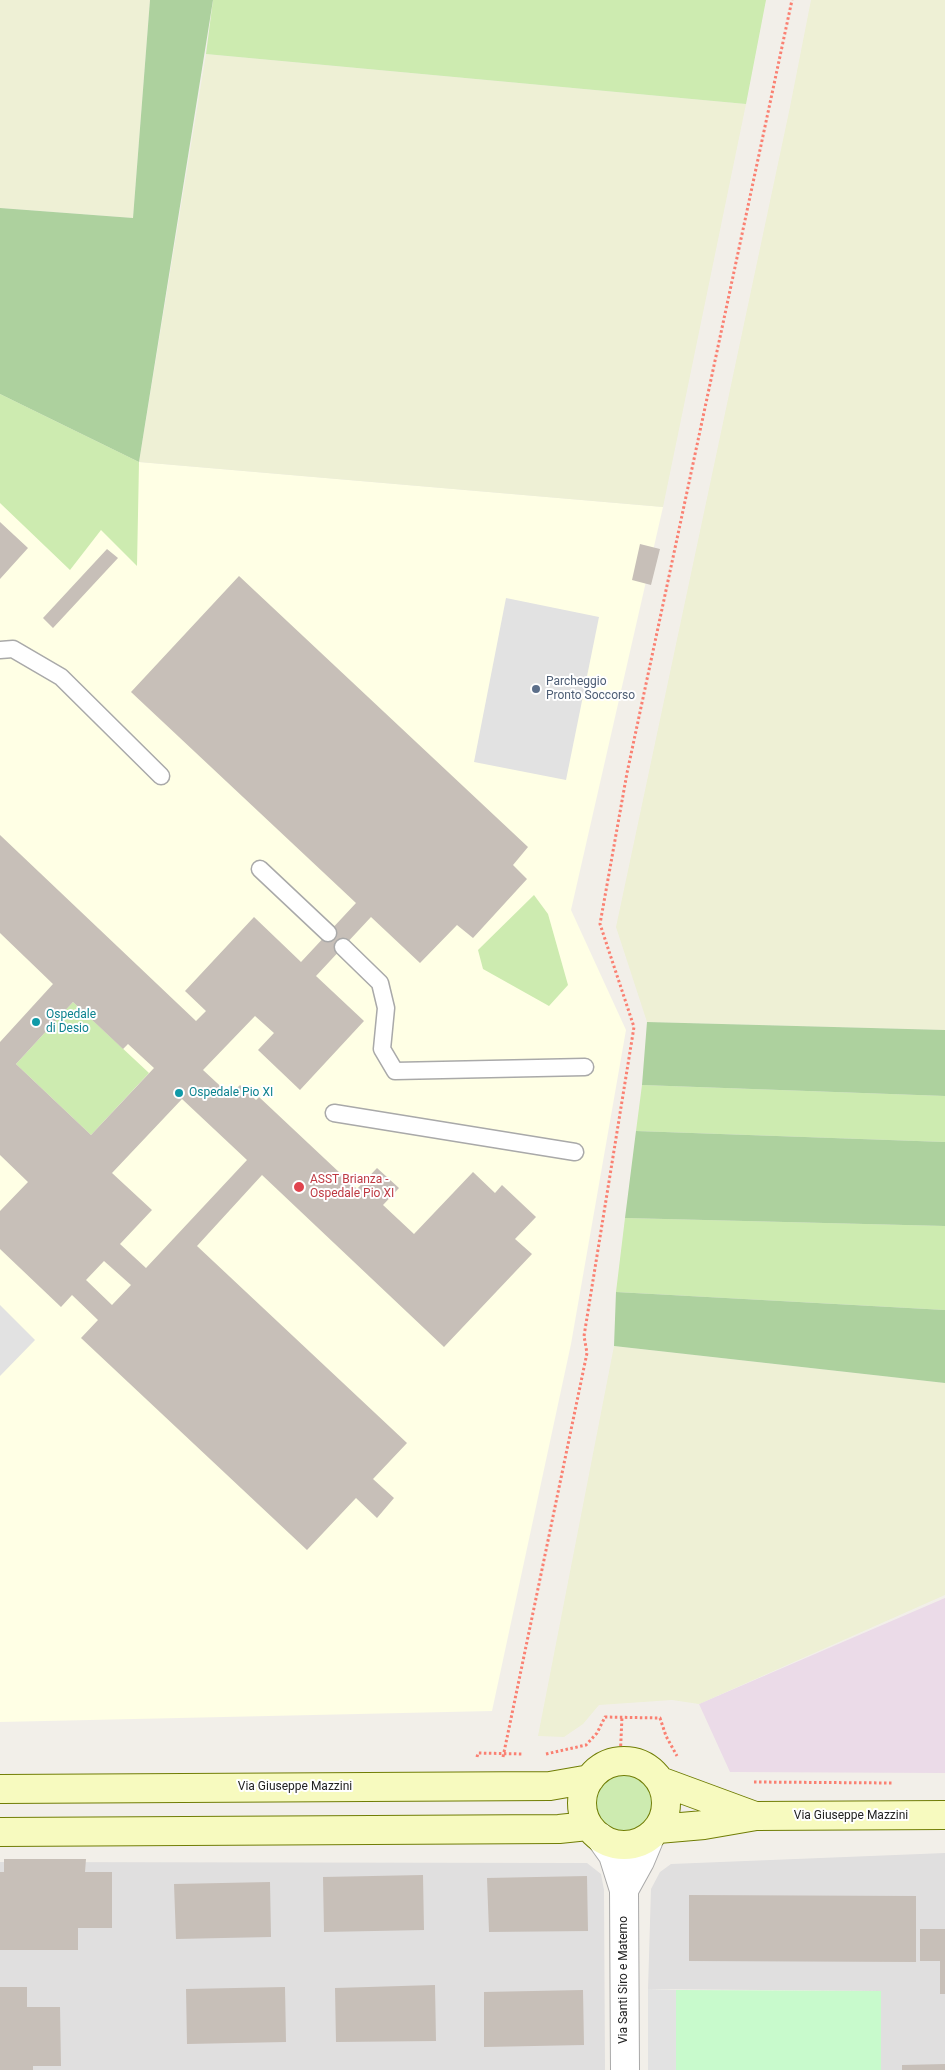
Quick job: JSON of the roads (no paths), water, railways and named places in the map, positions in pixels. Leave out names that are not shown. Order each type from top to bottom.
[{"type":"street","points":[[0,1832],[559,1829],[594,1832],[616,1844],[634,1844],[654,1833],[665,1814],[666,1801],[660,1781],[650,1769],[636,1762],[620,1761],[603,1766],[590,1779],[583,1794],[583,1810],[594,1832]]},
{"type":"street","name":"Via Giuseppe Mazzini","points":[[0,1789],[550,1786],[590,1779]]},
{"type":"street","name":"Via Giuseppe Mazzini","points":[[660,1781],[756,1816]]},
{"type":"street","name":"Via Giuseppe Mazzini","points":[[654,1833],[756,1816],[945,1815]]},
{"type":"street","name":"Via Santi Siro e Materno","points":[[594,1832],[613,1854],[624,1890],[625,2070]]},
{"type":"street","name":"Via Santi Siro e Materno","points":[[624,1890],[654,1833]]},
{"type":"lane","points":[[0,650],[13,649],[61,677],[161,776]]},
{"type":"lane","points":[[260,869],[328,933]]},
{"type":"lane","points":[[343,947],[380,983],[386,1008],[382,1049],[396,1071],[585,1067]]},
{"type":"lane","points":[[334,1113],[574,1152]]},
{"type":"place","name":"Parcheggio Pronto Soccorso","points":[[536,689]]},
{"type":"place","name":"Ospedale di Desio","points":[[36,1022]]},
{"type":"place","name":"Ospedale Pio XI","points":[[179,1093]]},
{"type":"place","name":"ASST Brianza - Ospedale Pio XI","points":[[299,1187]]}]
